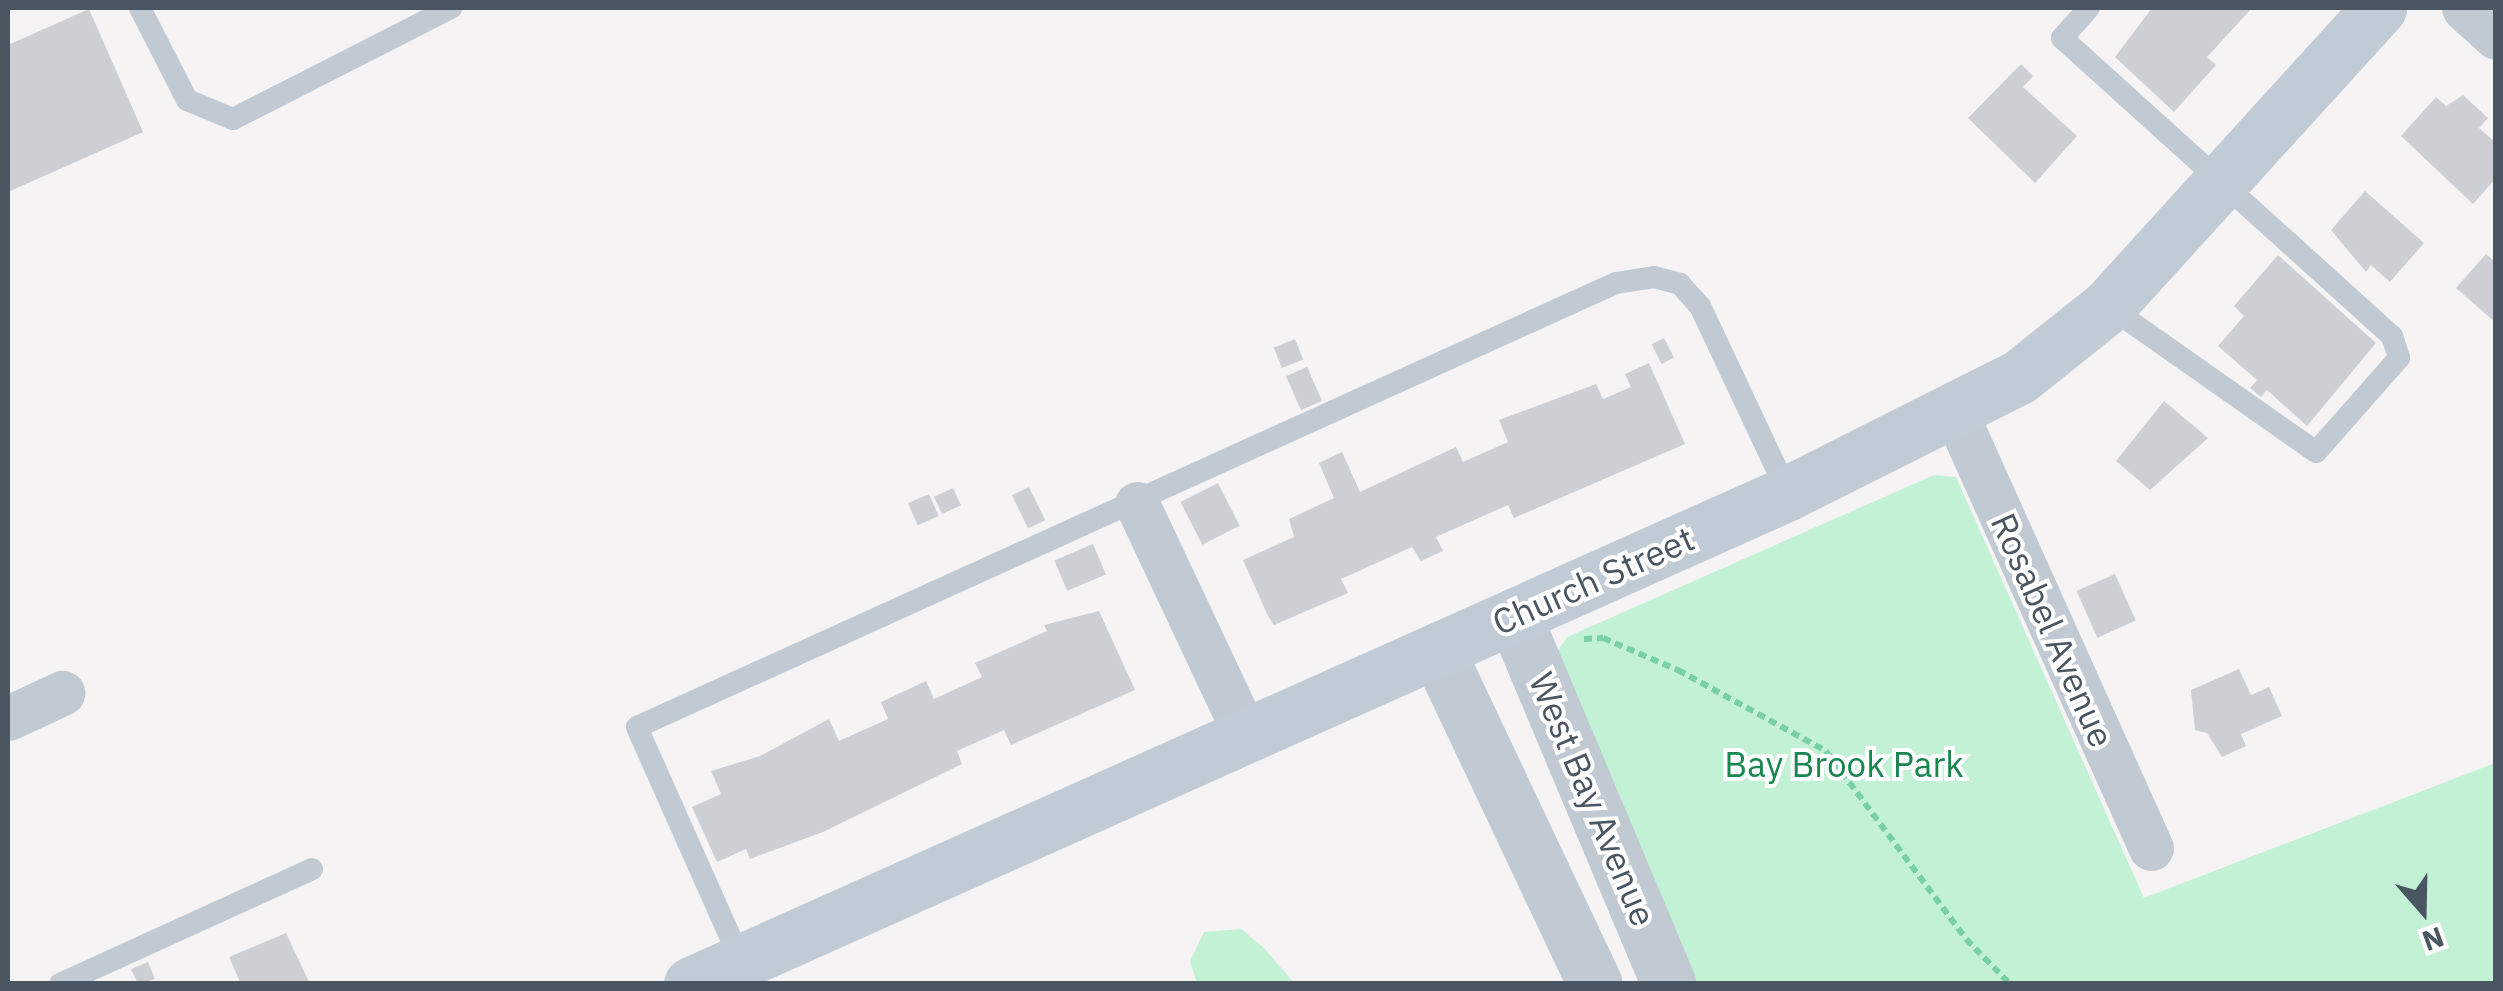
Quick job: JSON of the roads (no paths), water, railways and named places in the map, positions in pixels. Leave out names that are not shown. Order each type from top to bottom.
[{"type":"main road","name":"Church Street","points":[[691,984],[1788,494],[1954,412],[2066,344],[2108,306],[2378,8]]},
{"type":"street","points":[[2464,8],[2496,36]]},
{"type":"street","name":"Rosabel Avenue","points":[[1954,412],[2151,848]]},
{"type":"street","points":[[1138,504],[1246,736]]},
{"type":"street","name":"West Bay Avenue","points":[[1514,616],[1668,984]]},
{"type":"street","points":[[1437,650],[1595,984]]},
{"type":"street","points":[[8,718],[62,694]]},
{"type":"lane","points":[[140,8],[187,100],[233,118],[452,8]]},
{"type":"lane","points":[[2089,8],[2062,38],[2392,336],[2398,358],[2316,452],[2108,306]]},
{"type":"lane","points":[[741,961],[638,727],[1138,504],[1616,283],[1654,276],[1680,284],[1700,306],[1788,494]]},
{"type":"lane","points":[[60,984],[312,869]]},
{"type":"park label","name":"Bay Brook Park","points":[[1844,764]]}]
